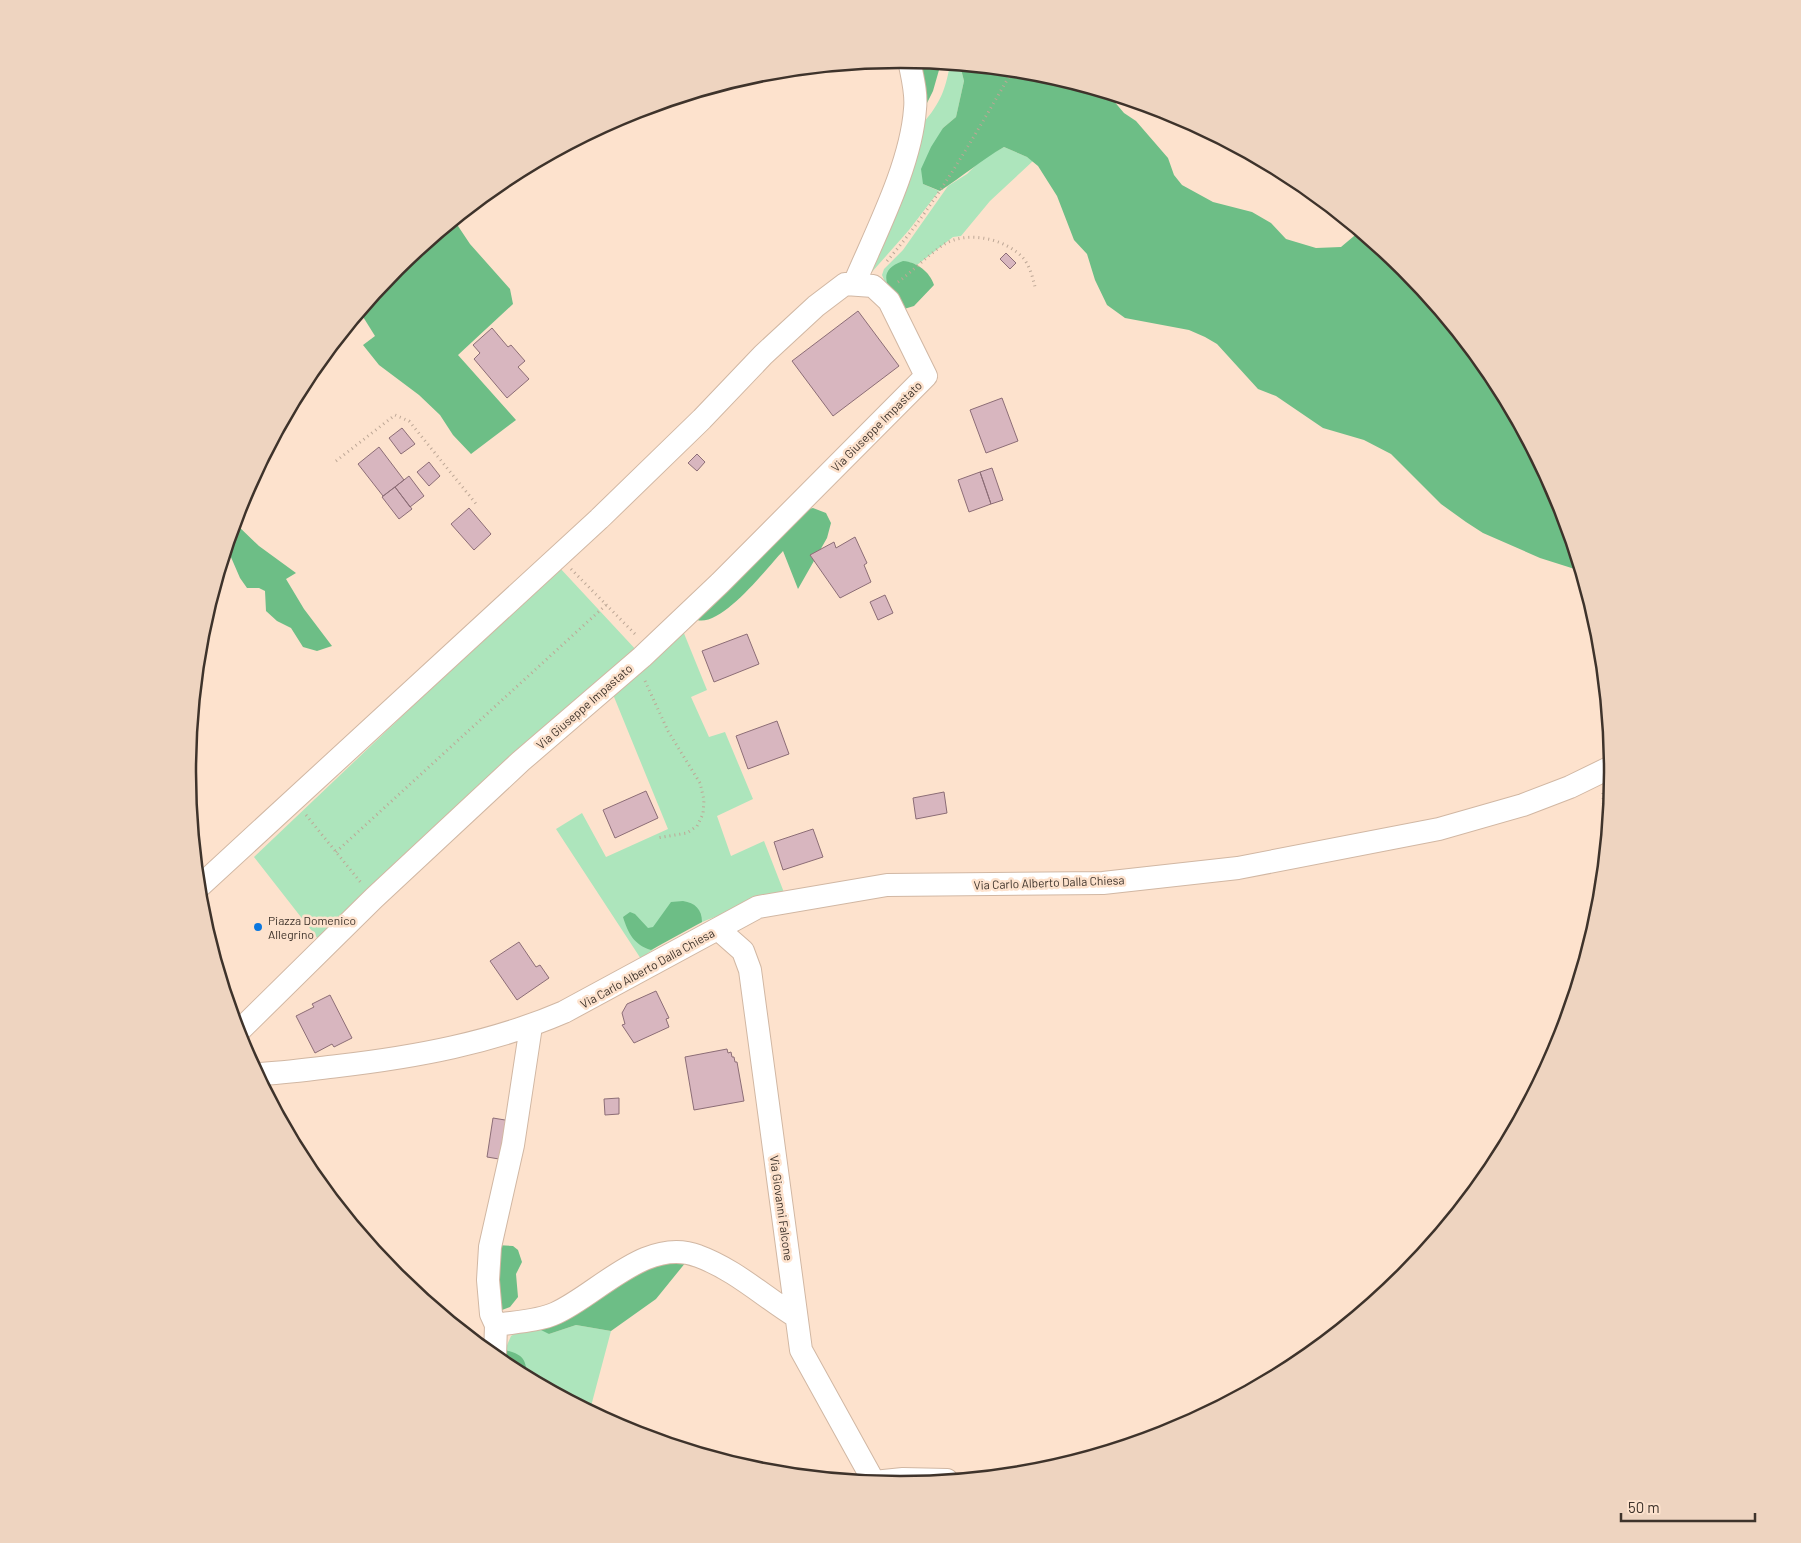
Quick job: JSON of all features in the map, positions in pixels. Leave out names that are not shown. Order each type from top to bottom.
[{"type":"street","points":[[206,880],[558,556],[702,419],[763,355],[809,312],[845,284],[867,288],[913,129],[915,91],[911,68]]},
{"type":"street","name":"Via Giuseppe Impastato","points":[[244,1026],[374,898],[521,761],[642,656],[720,583],[926,376],[889,301],[867,288]]},
{"type":"street","name":"Via Carlo Alberto Dalla Chiesa","points":[[265,1073],[370,1062],[453,1048],[531,1026],[564,1012],[758,907],[886,885],[1102,883],[1238,868],[1440,829],[1523,805],[1604,770]]},
{"type":"street","name":"Via Giovanni Falcone","points":[[718,929],[743,951],[750,970],[801,1350],[870,1475]]},
{"type":"street","points":[[495,1347],[496,1326],[492,1314],[488,1280],[490,1247],[514,1145],[531,1026]]},
{"type":"street","points":[[496,1326],[554,1314],[635,1264],[665,1252],[688,1252],[723,1266],[795,1316]]},
{"type":"path","points":[[867,288],[916,228],[962,159],[1009,77]]},
{"type":"path","points":[[867,288],[943,245],[966,239],[992,239],[1020,256],[1029,268],[1035,287]]},
{"type":"path","points":[[336,461],[395,416],[409,421],[477,504]]},
{"type":"path","points":[[558,556],[606,605],[642,656],[651,692],[668,731],[700,783],[704,800],[703,814],[697,826],[687,833],[657,838]]},
{"type":"path","points":[[336,852],[606,605]]},
{"type":"path","points":[[1603,798],[1604,780]]},
{"type":"path","points":[[294,800],[374,898]]},
{"type":"green space","points":[[917,68],[939,69],[933,91],[926,105]]},
{"type":"green space","points":[[949,69],[961,71],[964,81],[956,117],[943,128],[923,184],[939,191],[909,230],[871,273],[866,267],[919,128],[932,112],[946,83]]},
{"type":"green space","points":[[961,71],[1038,81],[1083,91],[1114,101],[1124,113],[1136,121],[1168,158],[1174,175],[1182,185],[1213,202],[1252,212],[1271,223],[1286,239],[1316,248],[1341,247],[1356,235],[1430,307],[1486,380],[1532,460],[1551,502],[1575,569],[1540,558],[1483,533],[1441,504],[1391,454],[1364,440],[1323,428],[1276,396],[1258,389],[1217,344],[1205,337],[1189,330],[1125,318],[1107,305],[1095,280],[1087,254],[1074,240],[1057,196],[1038,166],[1027,157],[1004,147],[940,191],[923,184],[921,169],[931,147],[943,128],[956,117],[964,81]]},
{"type":"green space","points":[[1004,147],[1033,161],[990,201],[961,236],[953,237],[917,265],[909,262],[887,287],[882,275],[884,269],[903,250],[948,186],[967,174],[982,159]]},
{"type":"green space","points":[[457,225],[470,244],[510,289],[513,304],[458,355],[516,420],[471,454],[453,435],[440,415],[419,395],[379,365],[363,345],[375,336],[363,317],[403,274],[436,242]]},
{"type":"green space","points":[[903,261],[913,263],[922,268],[934,285],[914,306],[904,309],[890,289],[886,277],[888,271]]},
{"type":"green space","points":[[813,508],[826,513],[831,523],[827,538],[798,589],[783,551],[755,583],[731,606],[719,615],[707,620],[697,620],[800,511]]},
{"type":"green space","points":[[240,528],[259,546],[296,573],[286,579],[304,609],[332,646],[317,651],[303,647],[291,628],[277,621],[266,611],[265,591],[259,588],[247,588],[240,578],[230,556]]},
{"type":"green space","points":[[559,567],[638,652],[322,944],[254,857]]},
{"type":"green space","points":[[681,626],[707,690],[691,697],[709,737],[725,732],[753,799],[717,816],[731,856],[764,841],[785,895],[728,912],[691,927],[673,936],[641,959],[556,829],[582,813],[606,857],[668,829],[612,692]]},
{"type":"green space","points":[[683,901],[697,907],[701,914],[702,922],[651,950],[640,945],[632,938],[623,917],[630,912],[635,914],[648,928],[653,927],[671,902]]},
{"type":"green space","points":[[496,1245],[513,1246],[518,1250],[522,1262],[516,1274],[518,1297],[510,1307],[502,1310]]},
{"type":"green space","points":[[659,1257],[686,1262],[656,1299],[611,1331],[576,1325],[549,1334],[541,1330],[541,1320]]},
{"type":"green space","points":[[541,1320],[549,1334],[576,1325],[611,1331],[592,1404],[516,1361],[505,1350],[511,1336]]},
{"type":"green space","points":[[505,1350],[519,1355],[523,1358],[528,1368],[509,1357],[505,1354]]},
{"type":"building","points":[[1006,253],[1016,263],[1010,269],[1000,259]]},
{"type":"building","points":[[858,311],[899,366],[833,416],[792,361]]},
{"type":"building","points":[[492,328],[508,347],[511,345],[525,361],[518,367],[529,379],[507,398],[474,359],[480,353],[473,345]]},
{"type":"building","points":[[1002,398],[1018,441],[986,453],[970,410]]},
{"type":"building","points":[[402,428],[415,444],[401,454],[389,438]]},
{"type":"building","points":[[379,447],[404,480],[383,496],[358,464]]},
{"type":"building","points":[[697,454],[705,462],[697,471],[688,463]]},
{"type":"building","points":[[429,462],[440,476],[429,486],[417,472]]},
{"type":"building","points":[[992,468],[1003,500],[991,504],[980,472]]},
{"type":"building","points":[[980,472],[991,504],[969,512],[958,480]]},
{"type":"building","points":[[409,476],[424,496],[410,507],[395,487]]},
{"type":"building","points":[[395,487],[412,509],[399,519],[382,497]]},
{"type":"building","points":[[469,508],[491,534],[474,550],[451,524]]},
{"type":"building","points":[[855,537],[867,563],[864,565],[871,582],[840,598],[810,555],[834,542],[836,548]]},
{"type":"building","points":[[885,595],[893,613],[878,620],[870,602]]},
{"type":"building","points":[[747,634],[759,664],[714,682],[702,651]]},
{"type":"building","points":[[777,721],[789,754],[748,769],[736,736]]},
{"type":"building","points":[[646,791],[658,818],[615,838],[603,810]]},
{"type":"building","points":[[944,792],[947,813],[916,819],[913,798]]},
{"type":"building","points":[[813,829],[823,857],[783,870],[774,842]]},
{"type":"building","points":[[519,942],[536,967],[540,965],[549,978],[517,1000],[490,961]]},
{"type":"building","points":[[656,991],[669,1018],[666,1019],[669,1027],[634,1043],[622,1025],[625,1024],[622,1013],[627,1004]]},
{"type":"building","points":[[330,995],[352,1038],[334,1047],[332,1044],[315,1053],[296,1016],[314,1007],[312,1004]]},
{"type":"building","points":[[727,1049],[728,1053],[731,1052],[735,1062],[737,1062],[744,1101],[694,1110],[685,1057]]},
{"type":"building","points":[[619,1098],[619,1114],[605,1115],[604,1099]]},
{"type":"building","points":[[493,1118],[511,1121],[505,1160],[487,1157]]},
{"type":"place","name":"Piazza Domenico Allegrino","points":[[258,927]]}]
